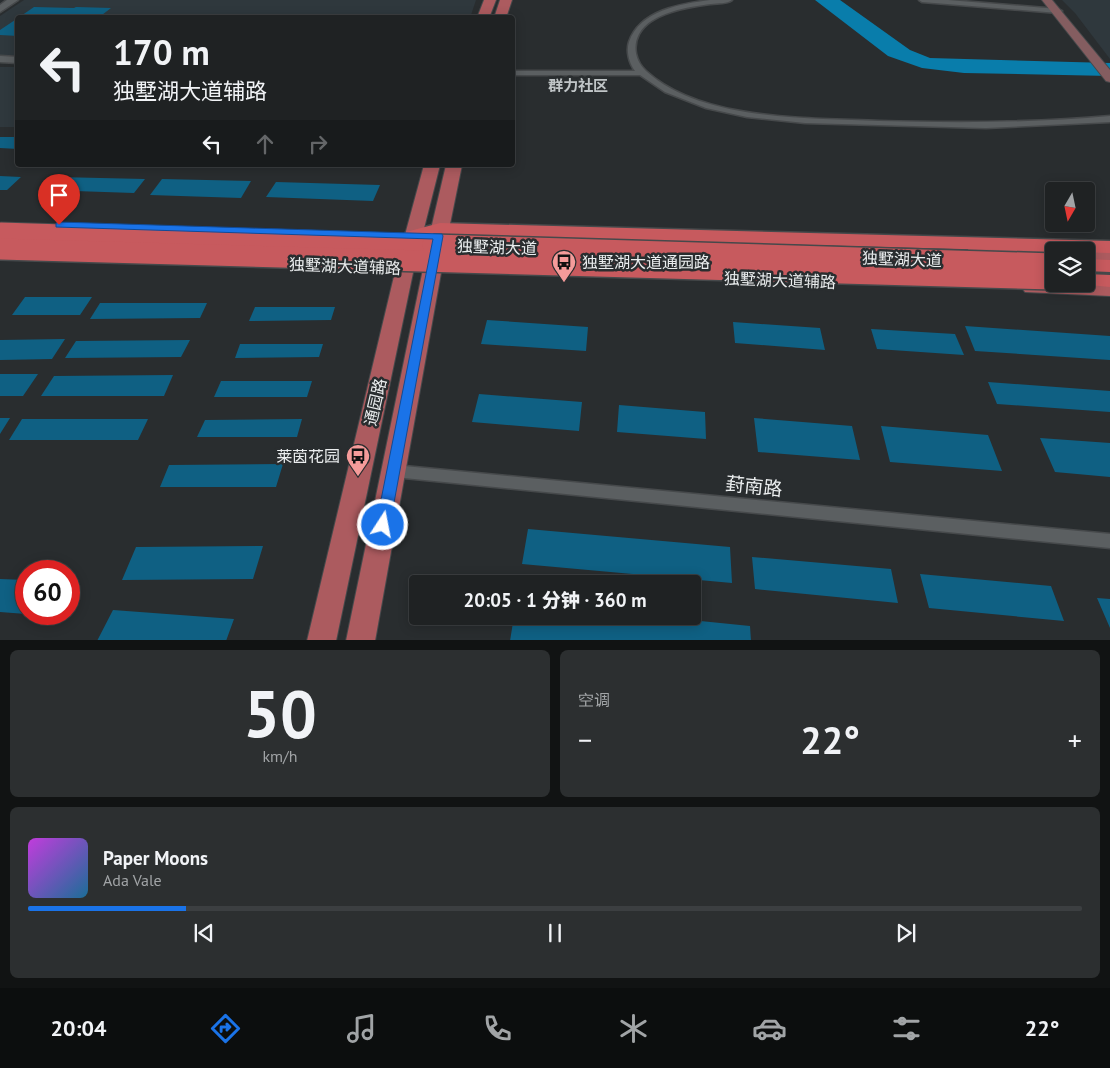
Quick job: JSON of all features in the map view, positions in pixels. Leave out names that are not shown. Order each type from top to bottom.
[{"type":"highway","name":"独墅湖大道","points":[[0,232],[1045,264]]},
{"type":"highway","points":[[409,251],[436,246],[678,235],[724,240],[1110,247]]},
{"type":"highway","points":[[646,242],[678,235]]},
{"type":"highway","name":"独墅湖大道","points":[[0,249],[1045,279]]},
{"type":"highway","points":[[1095,265],[1110,266]]},
{"type":"highway","points":[[1095,280],[1110,281]]},
{"type":"main road","points":[[484,15],[490,0]]},
{"type":"main road","points":[[501,15],[506,0]]},
{"type":"main road","points":[[1047,0],[1058,11],[1110,78]]},
{"type":"main road","name":"通园路","points":[[320,640],[409,251],[431,167]]},
{"type":"main road","name":"通园路","points":[[360,640],[394,472],[436,246],[454,167]]},
{"type":"main road","name":"独墅湖大道辅路","points":[[0,224],[409,251]]},
{"type":"main road","points":[[436,246],[682,257],[724,240]]},
{"type":"main road","name":"独墅湖大道辅路","points":[[0,256],[409,251],[436,246],[724,240],[1045,253]]},
{"type":"main road","name":"独墅湖大道辅路","points":[[436,246],[1110,290]]},
{"type":"main road","points":[[1095,254],[1110,255]]},
{"type":"street","points":[[0,9],[13,0]]},
{"type":"street","points":[[729,0],[680,7],[646,22],[635,35],[632,61],[643,73],[661,86],[694,101],[740,112],[843,122],[944,125],[1046,123],[1110,119]]},
{"type":"street","points":[[922,0],[1058,11]]},
{"type":"street","points":[[0,59],[15,60]]},
{"type":"street","points":[[515,73],[643,73]]},
{"type":"street","name":"葑南路","points":[[394,472],[1110,541]]},
{"type":"shaded area","points":[[24,0],[476,0],[471,15],[15,15],[15,55],[0,55],[0,16]]},
{"type":"shaded area","points":[[1062,0],[1110,0],[1110,59],[1075,13]]},
{"type":"shaded area","points":[[0,67],[15,67],[15,127],[0,127]]},
{"type":"water","points":[[815,0],[840,0],[910,50],[930,58],[1110,63],[1110,76],[964,73],[922,68],[888,56]]},
{"type":"building","points":[[34,7],[111,8],[102,15],[22,15]]},
{"type":"building","points":[[15,20],[15,36],[0,35],[0,30]]},
{"type":"building","points":[[0,137],[15,137],[15,149],[0,148]]},
{"type":"building","points":[[0,176],[21,177],[7,190],[0,190]]},
{"type":"building","points":[[57,177],[145,179],[134,193],[45,190]]},
{"type":"building","points":[[162,179],[251,181],[241,198],[150,195]]},
{"type":"building","points":[[276,182],[380,185],[373,201],[266,197]]},
{"type":"building","points":[[25,297],[92,297],[80,315],[12,315]]},
{"type":"building","points":[[100,303],[207,303],[200,318],[90,319]]},
{"type":"building","points":[[255,307],[335,307],[331,320],[249,321]]},
{"type":"building","points":[[487,320],[588,327],[586,351],[481,344]]},
{"type":"building","points":[[733,322],[820,328],[825,350],[735,343]]},
{"type":"building","points":[[965,326],[1110,336],[1110,360],[975,351]]},
{"type":"building","points":[[871,329],[955,334],[964,355],[877,349]]},
{"type":"building","points":[[65,339],[52,359],[0,360],[0,340]]},
{"type":"building","points":[[190,340],[181,357],[65,358],[76,341]]},
{"type":"building","points":[[240,344],[323,344],[319,357],[235,358]]},
{"type":"building","points":[[0,374],[38,374],[23,396],[0,396]]},
{"type":"building","points":[[173,375],[164,396],[41,396],[54,376]]},
{"type":"building","points":[[221,381],[312,381],[307,397],[214,397]]},
{"type":"building","points":[[988,382],[1110,391],[1110,412],[997,404]]},
{"type":"building","points":[[479,394],[582,402],[579,431],[472,422]]},
{"type":"building","points":[[619,405],[705,412],[706,439],[617,432]]},
{"type":"building","points":[[0,418],[10,418],[0,434]]},
{"type":"building","points":[[754,418],[852,426],[860,460],[758,452]]},
{"type":"building","points":[[22,419],[148,419],[138,440],[9,440]]},
{"type":"building","points":[[302,419],[297,437],[197,437],[205,420]]},
{"type":"building","points":[[881,426],[988,435],[1002,471],[890,462]]},
{"type":"building","points":[[1040,438],[1110,443],[1110,477],[1055,472]]},
{"type":"building","points":[[283,464],[276,487],[160,487],[169,465]]},
{"type":"building","points":[[528,529],[730,547],[732,583],[701,580],[701,575],[644,575],[522,564]]},
{"type":"building","points":[[263,546],[253,579],[122,580],[136,547]]},
{"type":"building","points":[[752,557],[891,569],[898,603],[755,589]]},
{"type":"building","points":[[920,574],[1051,586],[1064,621],[929,608]]},
{"type":"building","points":[[0,579],[15,580],[15,613],[0,612]]},
{"type":"building","points":[[1097,598],[1110,599],[1110,628]]},
{"type":"building","points":[[113,610],[234,619],[226,640],[98,640]]},
{"type":"building","points":[[701,621],[750,626],[751,640],[510,640],[513,625],[701,625]]},
{"type":"place","name":"独墅湖大道通园路","points":[[564,283]]},
{"type":"place","name":"莱茵花园","points":[[358,477]]},
{"type":"district","name":"群力社区","points":[[578,85]]},
{"type":"route","points":[[59,225],[438,236],[383,525]]}]
